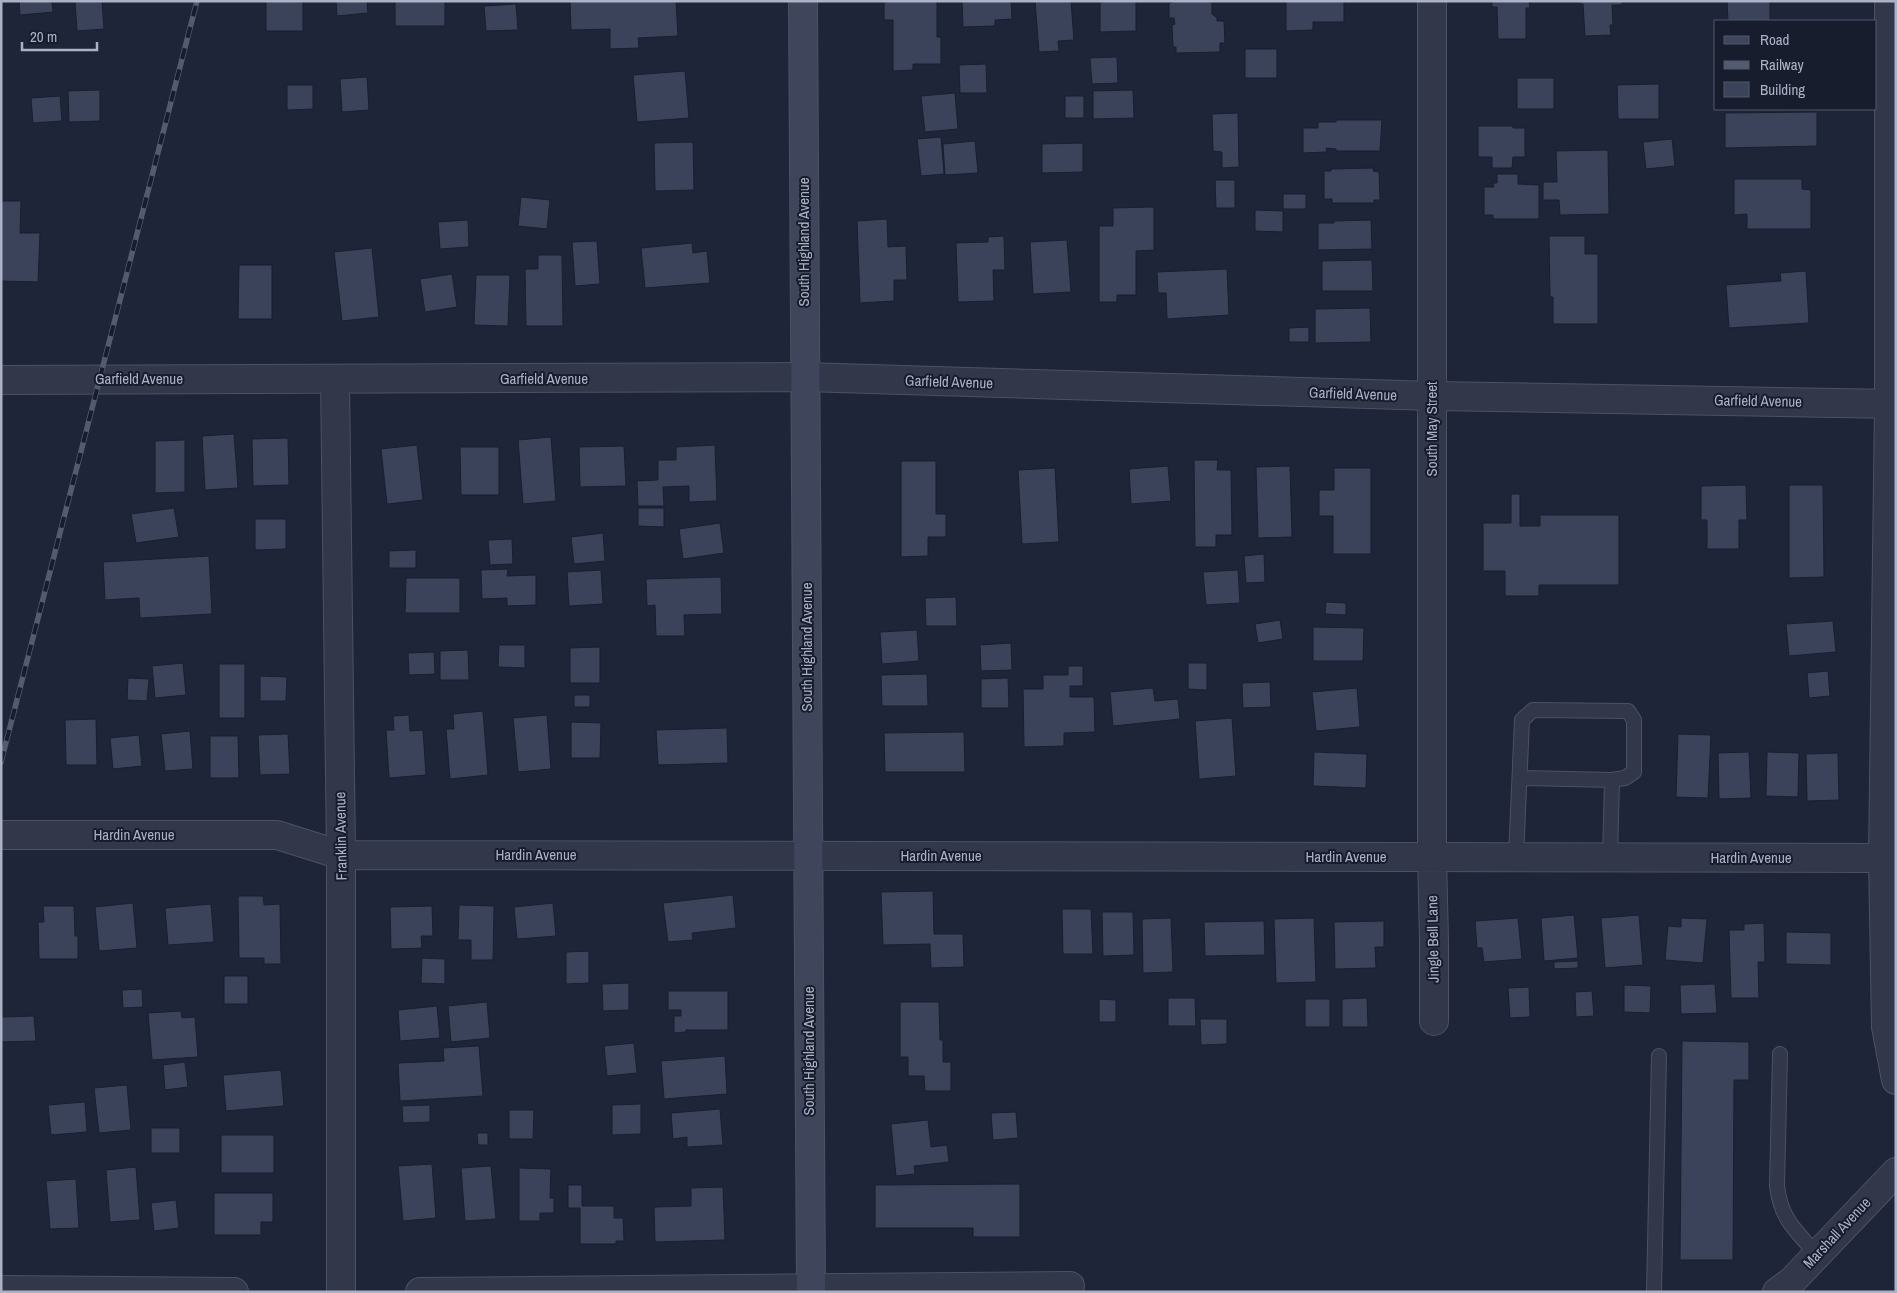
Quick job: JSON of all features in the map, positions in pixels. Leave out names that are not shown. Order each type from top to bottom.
[{"type":"street","name":"South Highland Avenue","points":[[803,1],[811,1290]]},
{"type":"street","name":"South May Street","points":[[1432,1],[1432,857]]},
{"type":"street","points":[[1889,1],[1892,404],[1883,858],[1886,1027],[1896,1080]]},
{"type":"street","name":"Garfield Avenue","points":[[1,380],[805,377],[1432,396],[1892,404]]},
{"type":"street","name":"Franklin Avenue","points":[[335,380],[341,855],[341,1292]]},
{"type":"street","name":"Hardin Avenue","points":[[1,835],[277,835],[341,855],[1883,858]]},
{"type":"street","name":"Jingle Bell Lane","points":[[1432,857],[1434,1021]]},
{"type":"street","name":"Marshall Avenue","points":[[1776,1292],[1792,1281],[1896,1172]]},
{"type":"street","points":[[420,1292],[811,1290],[1070,1286]]},
{"type":"street","points":[[1,1290],[234,1292]]},
{"type":"lane","points":[[1516,857],[1522,720],[1533,710],[1628,711],[1634,720],[1634,772],[1625,778],[1612,780],[1520,778]]},
{"type":"lane","points":[[1610,858],[1612,780]]},
{"type":"lane","points":[[1780,1054],[1777,1186],[1779,1204],[1786,1219],[1817,1255]]},
{"type":"lane","points":[[1654,1292],[1659,1056]]},
{"type":"building","points":[[19,1],[52,1],[53,12],[20,15]]},
{"type":"building","points":[[75,1],[102,1],[104,29],[77,31]]},
{"type":"building","points":[[266,1],[303,1],[303,31],[266,31]]},
{"type":"building","points":[[336,1],[367,1],[368,13],[337,16]]},
{"type":"building","points":[[395,1],[445,1],[445,26],[395,26]]},
{"type":"building","points":[[570,1],[676,1],[678,36],[638,38],[639,48],[610,49],[610,29],[571,30]]},
{"type":"building","points":[[884,1],[937,1],[937,37],[941,37],[941,64],[913,64],[913,70],[893,71],[893,20],[884,20]]},
{"type":"building","points":[[962,1],[1011,1],[1012,19],[995,20],[995,26],[963,27]]},
{"type":"building","points":[[1035,1],[1071,1],[1074,40],[1058,41],[1059,51],[1039,52]]},
{"type":"building","points":[[1100,1],[1136,1],[1136,31],[1100,32]]},
{"type":"building","points":[[1176,1],[1212,1],[1212,14],[1217,18],[1217,21],[1224,21],[1225,43],[1220,43],[1220,52],[1176,53],[1176,47],[1173,47],[1172,25],[1175,24],[1174,18],[1169,18],[1169,3]]},
{"type":"building","points":[[1286,1],[1344,1],[1344,22],[1313,22],[1313,30],[1286,31]]},
{"type":"building","points":[[1492,1],[1529,1],[1530,8],[1526,8],[1526,39],[1498,39],[1497,7],[1492,7]]},
{"type":"building","points":[[1580,1],[1622,1],[1622,5],[1612,5],[1613,25],[1610,25],[1611,35],[1585,36],[1583,4],[1580,4]]},
{"type":"building","points":[[1727,1],[1770,1],[1770,20],[1728,20]]},
{"type":"building","points":[[516,4],[518,30],[486,31],[484,6]]},
{"type":"building","points":[[1245,49],[1277,49],[1277,78],[1245,78]]},
{"type":"building","points":[[1117,57],[1118,83],[1092,84],[1090,58]]},
{"type":"building","points":[[986,64],[987,93],[960,93],[959,65]]},
{"type":"building","points":[[685,71],[689,118],[637,122],[633,75]]},
{"type":"building","points":[[367,77],[369,110],[342,112],[340,79]]},
{"type":"building","points":[[1517,78],[1554,78],[1554,109],[1517,109]]},
{"type":"building","points":[[1659,84],[1659,119],[1618,119],[1617,85]]},
{"type":"building","points":[[287,85],[313,85],[313,109],[287,110]]},
{"type":"building","points":[[100,90],[100,121],[69,122],[68,91]]},
{"type":"building","points":[[1133,90],[1134,118],[1093,119],[1093,91]]},
{"type":"building","points":[[955,93],[958,129],[925,132],[921,96]]},
{"type":"building","points":[[60,96],[62,121],[33,123],[31,98]]},
{"type":"building","points":[[1065,96],[1084,96],[1084,118],[1065,118]]},
{"type":"building","points":[[1817,112],[1817,146],[1725,148],[1725,113]]},
{"type":"building","points":[[1238,113],[1239,167],[1222,168],[1222,152],[1213,151],[1212,114]]},
{"type":"building","points":[[1336,120],[1382,120],[1380,151],[1336,151],[1336,149],[1326,148],[1327,152],[1303,153],[1303,128],[1318,128],[1318,122],[1336,122]]},
{"type":"building","points":[[1478,126],[1525,128],[1525,157],[1513,157],[1512,168],[1492,168],[1492,157],[1478,157]]},
{"type":"building","points":[[941,137],[944,174],[921,176],[917,139]]},
{"type":"building","points":[[1672,139],[1675,166],[1646,169],[1643,142]]},
{"type":"building","points":[[975,141],[978,173],[945,175],[943,144]]},
{"type":"building","points":[[693,142],[694,190],[655,191],[654,143]]},
{"type":"building","points":[[1083,143],[1083,172],[1042,173],[1042,144]]},
{"type":"building","points":[[1608,150],[1609,214],[1560,215],[1559,200],[1543,200],[1543,182],[1557,182],[1556,151]]},
{"type":"building","points":[[1374,168],[1373,171],[1379,172],[1380,200],[1374,200],[1374,203],[1332,203],[1332,199],[1324,199],[1324,171],[1331,171],[1331,169]]},
{"type":"building","points":[[1497,174],[1518,174],[1518,184],[1539,185],[1539,219],[1493,219],[1493,215],[1484,215],[1484,187],[1494,187],[1493,183],[1497,183]]},
{"type":"building","points":[[1734,179],[1802,179],[1802,189],[1811,190],[1811,229],[1747,229],[1747,214],[1734,215]]},
{"type":"building","points":[[1215,180],[1235,180],[1235,208],[1216,208]]},
{"type":"building","points":[[1283,194],[1306,194],[1306,209],[1283,209]]},
{"type":"building","points":[[521,197],[550,200],[547,229],[518,226]]},
{"type":"building","points":[[1,201],[21,201],[20,233],[40,233],[38,282],[1,281]]},
{"type":"building","points":[[1154,207],[1154,250],[1136,251],[1136,295],[1117,295],[1117,302],[1099,302],[1099,226],[1113,226],[1113,208]]},
{"type":"building","points":[[1255,210],[1283,211],[1283,232],[1255,231]]},
{"type":"building","points":[[887,219],[888,247],[906,246],[907,280],[894,280],[894,301],[860,303],[857,221]]},
{"type":"building","points":[[468,220],[469,247],[440,249],[438,222]]},
{"type":"building","points":[[1371,220],[1372,249],[1318,250],[1318,223]]},
{"type":"building","points":[[1004,236],[1005,270],[993,270],[994,301],[958,302],[956,243],[988,242],[988,237]]},
{"type":"building","points":[[1549,236],[1585,236],[1585,254],[1598,254],[1598,324],[1553,324],[1553,297],[1550,297]]},
{"type":"building","points":[[1067,240],[1071,292],[1033,294],[1030,242]]},
{"type":"building","points":[[597,241],[600,284],[575,286],[572,242]]},
{"type":"building","points":[[692,243],[693,253],[707,251],[710,283],[645,288],[641,248]]},
{"type":"building","points":[[372,248],[379,317],[342,321],[334,252]]},
{"type":"building","points":[[538,255],[562,255],[563,326],[526,326],[525,269],[538,269]]},
{"type":"building","points":[[1372,260],[1373,291],[1322,291],[1322,261]]},
{"type":"building","points":[[239,265],[272,265],[272,319],[238,319]]},
{"type":"building","points":[[1227,269],[1229,315],[1167,319],[1166,293],[1158,293],[1157,272]]},
{"type":"building","points":[[1806,271],[1809,323],[1729,328],[1726,285],[1781,281],[1780,273]]},
{"type":"building","points":[[452,274],[457,307],[425,312],[420,279]]},
{"type":"building","points":[[476,275],[510,275],[508,326],[474,325]]},
{"type":"building","points":[[1370,308],[1371,342],[1315,343],[1315,309]]},
{"type":"building","points":[[1309,327],[1309,342],[1289,342],[1289,328]]},
{"type":"building","points":[[234,434],[238,488],[205,490],[202,436]]},
{"type":"building","points":[[551,437],[556,501],[523,504],[518,440]]},
{"type":"building","points":[[288,438],[289,485],[253,486],[252,439]]},
{"type":"building","points":[[185,440],[185,492],[155,493],[155,441]]},
{"type":"building","points":[[417,445],[423,500],[387,504],[381,449]]},
{"type":"building","points":[[715,445],[717,501],[689,502],[689,486],[663,487],[664,506],[638,506],[637,481],[658,480],[658,460],[676,460],[676,447]]},
{"type":"building","points":[[624,446],[626,486],[580,487],[579,447]]},
{"type":"building","points":[[460,447],[499,447],[499,495],[461,495]]},
{"type":"building","points":[[1194,460],[1218,460],[1217,470],[1231,470],[1232,535],[1216,535],[1216,547],[1195,547]]},
{"type":"building","points":[[901,461],[936,461],[936,514],[946,514],[946,537],[928,537],[928,556],[901,557]]},
{"type":"building","points":[[1168,466],[1171,501],[1131,504],[1129,469]]},
{"type":"building","points":[[1290,466],[1292,537],[1258,538],[1256,467]]},
{"type":"building","points":[[1055,468],[1059,542],[1022,544],[1018,470]]},
{"type":"building","points":[[1334,468],[1371,468],[1371,554],[1333,554],[1333,516],[1319,516],[1319,490],[1334,490]]},
{"type":"building","points":[[1746,485],[1747,520],[1739,520],[1739,549],[1707,549],[1707,520],[1701,520],[1701,486]]},
{"type":"building","points":[[1789,485],[1823,485],[1824,577],[1789,578]]},
{"type":"building","points":[[1511,494],[1520,494],[1520,526],[1540,526],[1540,515],[1619,515],[1619,585],[1539,585],[1539,596],[1505,596],[1505,571],[1483,571],[1483,523],[1511,523]]},
{"type":"building","points":[[174,508],[179,537],[136,543],[131,514]]},
{"type":"building","points":[[638,508],[664,508],[664,527],[638,526]]},
{"type":"building","points":[[255,519],[286,519],[286,549],[255,550]]},
{"type":"building","points":[[720,523],[724,553],[683,559],[679,529]]},
{"type":"building","points":[[603,533],[605,561],[574,564],[571,537]]},
{"type":"building","points":[[512,539],[513,564],[490,565],[488,540]]},
{"type":"building","points":[[416,550],[416,568],[389,568],[389,551]]},
{"type":"building","points":[[1264,554],[1265,582],[1246,583],[1244,556]]},
{"type":"building","points":[[209,556],[212,614],[140,618],[139,598],[105,600],[103,562]]},
{"type":"building","points":[[508,569],[507,576],[536,575],[536,605],[507,606],[507,598],[482,599],[481,570]]},
{"type":"building","points":[[601,570],[603,604],[569,606],[567,572]]},
{"type":"building","points":[[1238,570],[1240,603],[1206,605],[1203,572]]},
{"type":"building","points":[[721,577],[722,614],[684,615],[685,636],[656,636],[655,605],[647,606],[646,579]]},
{"type":"building","points":[[406,578],[460,578],[460,613],[405,613]]},
{"type":"building","points":[[956,597],[957,626],[926,626],[925,598]]},
{"type":"building","points":[[1326,602],[1346,603],[1346,615],[1325,614]]},
{"type":"building","points":[[1280,620],[1283,639],[1258,643],[1255,624]]},
{"type":"building","points":[[1833,621],[1836,652],[1789,656],[1786,624]]},
{"type":"building","points":[[1313,627],[1364,628],[1363,661],[1313,661]]},
{"type":"building","points":[[917,630],[919,661],[882,664],[880,632]]},
{"type":"building","points":[[1011,643],[1012,670],[981,671],[980,645]]},
{"type":"building","points":[[499,645],[525,645],[525,668],[498,667]]},
{"type":"building","points":[[600,647],[600,683],[570,683],[570,648]]},
{"type":"building","points":[[468,650],[469,680],[440,680],[440,651]]},
{"type":"building","points":[[434,652],[435,674],[409,675],[408,653]]},
{"type":"building","points":[[183,663],[186,695],[155,698],[152,666]]},
{"type":"building","points":[[1188,663],[1207,663],[1207,690],[1188,689]]},
{"type":"building","points":[[219,664],[245,664],[245,718],[219,718]]},
{"type":"building","points":[[1068,666],[1083,666],[1083,686],[1070,686],[1070,697],[1094,697],[1095,732],[1064,733],[1064,746],[1024,747],[1023,689],[1043,689],[1043,675],[1068,675]]},
{"type":"building","points":[[1828,671],[1830,696],[1809,698],[1807,673]]},
{"type":"building","points":[[927,674],[928,706],[882,706],[881,675]]},
{"type":"building","points":[[260,676],[287,677],[286,701],[260,701]]},
{"type":"building","points":[[128,678],[149,679],[147,701],[127,700]]},
{"type":"building","points":[[1008,678],[1009,708],[981,708],[981,679]]},
{"type":"building","points":[[1270,682],[1271,707],[1243,708],[1242,683]]},
{"type":"building","points":[[1153,688],[1155,701],[1178,699],[1180,719],[1113,726],[1110,692]]},
{"type":"building","points":[[1357,688],[1360,727],[1316,731],[1312,692]]},
{"type":"building","points":[[574,695],[590,695],[590,707],[574,707]]},
{"type":"building","points":[[483,711],[488,775],[450,779],[446,729],[454,729],[453,714]]},
{"type":"building","points":[[409,715],[410,731],[423,730],[426,775],[389,778],[386,730],[394,730],[393,716]]},
{"type":"building","points":[[547,715],[551,769],[518,772],[513,718]]},
{"type":"building","points":[[1232,718],[1236,776],[1199,779],[1195,721]]},
{"type":"building","points":[[96,719],[97,765],[66,765],[65,720]]},
{"type":"building","points":[[571,722],[601,723],[600,758],[571,758]]},
{"type":"building","points":[[727,728],[728,763],[658,765],[656,730]]},
{"type":"building","points":[[190,731],[193,769],[165,771],[161,734]]},
{"type":"building","points":[[964,732],[965,772],[885,772],[884,733]]},
{"type":"building","points":[[288,734],[290,774],[260,775],[258,735]]},
{"type":"building","points":[[1678,734],[1711,735],[1708,798],[1676,797]]},
{"type":"building","points":[[139,735],[142,766],[113,769],[110,738]]},
{"type":"building","points":[[210,736],[238,736],[239,778],[210,778]]},
{"type":"building","points":[[1314,752],[1367,754],[1366,788],[1313,786]]},
{"type":"building","points":[[1749,752],[1751,798],[1719,799],[1718,753]]},
{"type":"building","points":[[1767,752],[1799,753],[1798,797],[1766,796]]},
{"type":"building","points":[[1838,753],[1839,800],[1807,801],[1806,754]]},
{"type":"building","points":[[933,891],[934,934],[963,934],[964,967],[931,968],[930,944],[883,945],[881,892]]},
{"type":"building","points":[[733,895],[736,928],[692,933],[693,940],[668,942],[663,903]]},
{"type":"building","points":[[238,896],[263,896],[264,905],[280,904],[281,964],[264,964],[264,958],[239,958]]},
{"type":"building","points":[[133,903],[137,948],[99,951],[95,907]]},
{"type":"building","points":[[553,903],[556,936],[517,939],[514,907]]},
{"type":"building","points":[[211,904],[214,942],[168,945],[165,908]]},
{"type":"building","points":[[459,905],[494,906],[493,960],[471,960],[471,940],[458,940]]},
{"type":"building","points":[[43,906],[74,906],[75,936],[78,936],[78,959],[39,959],[38,922],[44,922]]},
{"type":"building","points":[[432,906],[433,936],[421,936],[422,948],[391,949],[390,907]]},
{"type":"building","points":[[1062,909],[1091,909],[1093,954],[1063,954]]},
{"type":"building","points":[[1102,912],[1133,912],[1134,955],[1103,956]]},
{"type":"building","points":[[1574,915],[1578,958],[1544,961],[1541,918]]},
{"type":"building","points":[[1639,915],[1643,965],[1605,968],[1601,918]]},
{"type":"building","points":[[1171,918],[1173,972],[1143,973],[1142,919]]},
{"type":"building","points":[[1314,918],[1316,982],[1276,983],[1274,919]]},
{"type":"building","points":[[1518,918],[1522,959],[1484,962],[1482,948],[1477,948],[1475,921]]},
{"type":"building","points":[[1681,918],[1707,919],[1703,963],[1665,960],[1668,926],[1681,927]]},
{"type":"building","points":[[1264,921],[1265,955],[1205,956],[1204,922]]},
{"type":"building","points":[[1384,921],[1384,947],[1375,947],[1376,968],[1335,969],[1334,922]]},
{"type":"building","points":[[1764,923],[1765,962],[1758,962],[1759,998],[1731,998],[1729,930],[1744,930],[1744,924]]},
{"type":"building","points":[[1786,932],[1831,933],[1831,965],[1786,964]]},
{"type":"building","points":[[589,951],[589,983],[566,984],[566,952]]},
{"type":"building","points":[[422,958],[445,959],[445,984],[421,983]]},
{"type":"building","points":[[1578,961],[1578,968],[1554,969],[1554,962]]},
{"type":"building","points":[[224,976],[248,976],[248,1004],[224,1004]]},
{"type":"building","points":[[629,983],[629,1010],[603,1011],[602,984]]},
{"type":"building","points":[[1715,984],[1717,1013],[1681,1014],[1680,985]]},
{"type":"building","points":[[1624,985],[1651,986],[1650,1013],[1624,1012]]},
{"type":"building","points":[[1529,987],[1530,1017],[1510,1018],[1508,988]]},
{"type":"building","points":[[142,989],[143,1007],[123,1008],[122,990]]},
{"type":"building","points":[[668,991],[728,991],[728,1030],[686,1030],[686,1032],[674,1033],[674,1016],[681,1016],[681,1010],[668,1010]]},
{"type":"building","points":[[1592,991],[1594,1016],[1576,1017],[1575,992]]},
{"type":"building","points":[[1168,998],[1195,998],[1196,1026],[1168,1026]]},
{"type":"building","points":[[1367,998],[1368,1027],[1342,1027],[1342,999]]},
{"type":"building","points":[[1099,999],[1116,1000],[1116,1022],[1099,1022]]},
{"type":"building","points":[[1305,999],[1330,999],[1330,1027],[1305,1027]]},
{"type":"building","points":[[487,1002],[490,1038],[451,1042],[448,1006]]},
{"type":"building","points":[[900,1002],[939,1002],[940,1040],[943,1040],[943,1062],[951,1062],[951,1091],[925,1091],[924,1076],[908,1076],[908,1057],[900,1057]]},
{"type":"building","points":[[437,1006],[440,1038],[400,1041],[398,1010]]},
{"type":"building","points":[[181,1011],[182,1018],[195,1017],[198,1057],[152,1060],[148,1013]]},
{"type":"building","points":[[34,1016],[36,1041],[1,1042],[1,1017]]},
{"type":"building","points":[[1200,1019],[1227,1019],[1227,1044],[1201,1045]]},
{"type":"building","points":[[1682,1041],[1749,1042],[1749,1080],[1734,1080],[1733,1260],[1680,1260]]},
{"type":"building","points":[[634,1043],[637,1073],[607,1076],[604,1046]]},
{"type":"building","points":[[479,1046],[483,1096],[400,1101],[398,1063],[444,1061],[443,1048]]},
{"type":"building","points":[[725,1056],[727,1094],[664,1099],[661,1061]]},
{"type":"building","points":[[185,1062],[188,1087],[165,1090],[163,1065]]},
{"type":"building","points":[[281,1070],[284,1106],[226,1111],[223,1075]]},
{"type":"building","points":[[127,1085],[131,1130],[99,1133],[94,1088]]},
{"type":"building","points":[[85,1102],[87,1132],[51,1135],[48,1105]]},
{"type":"building","points":[[641,1104],[641,1134],[612,1135],[612,1105]]},
{"type":"building","points":[[430,1105],[430,1122],[403,1123],[402,1106]]},
{"type":"building","points":[[720,1109],[723,1145],[687,1147],[687,1137],[673,1139],[671,1113]]},
{"type":"building","points":[[509,1110],[534,1110],[533,1139],[509,1139]]},
{"type":"building","points":[[1016,1112],[1018,1138],[993,1140],[991,1113]]},
{"type":"building","points":[[928,1120],[931,1147],[947,1145],[949,1162],[914,1166],[915,1174],[896,1176],[891,1124]]},
{"type":"building","points":[[151,1128],[180,1128],[180,1153],[151,1153]]},
{"type":"building","points":[[477,1133],[488,1133],[488,1145],[478,1145]]},
{"type":"building","points":[[221,1135],[274,1135],[274,1173],[221,1173]]},
{"type":"building","points":[[432,1164],[436,1218],[403,1221],[398,1166]]},
{"type":"building","points":[[491,1166],[496,1219],[465,1221],[461,1168]]},
{"type":"building","points":[[136,1167],[140,1220],[110,1222],[106,1170]]},
{"type":"building","points":[[519,1168],[551,1169],[550,1198],[554,1198],[554,1213],[540,1213],[540,1221],[519,1221]]},
{"type":"building","points":[[76,1179],[79,1228],[50,1229],[46,1181]]},
{"type":"building","points":[[1020,1184],[1020,1237],[973,1237],[973,1228],[875,1228],[875,1185]]},
{"type":"building","points":[[568,1185],[582,1185],[582,1206],[614,1206],[614,1218],[623,1218],[624,1241],[616,1241],[616,1244],[580,1244],[580,1208],[568,1208]]},
{"type":"building","points":[[723,1187],[725,1240],[655,1242],[654,1207],[691,1206],[691,1188]]},
{"type":"building","points":[[214,1193],[273,1193],[273,1222],[261,1222],[261,1235],[214,1235]]},
{"type":"building","points":[[176,1200],[179,1228],[154,1231],[151,1203]]},
{"type":"railway","points":[[1,762],[197,1]]}]
